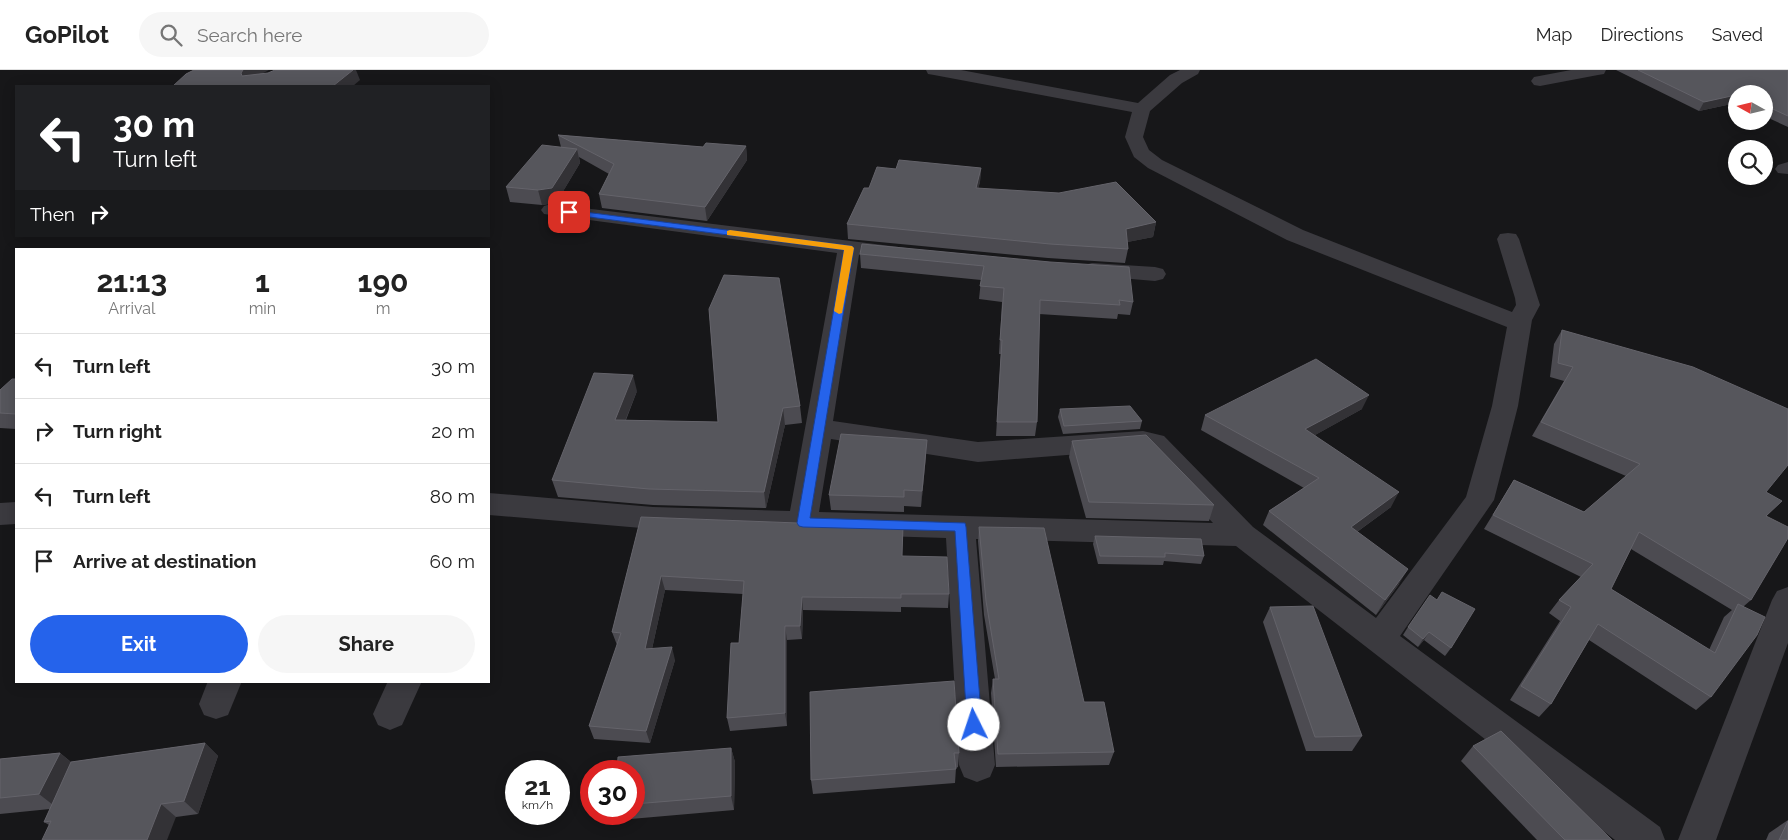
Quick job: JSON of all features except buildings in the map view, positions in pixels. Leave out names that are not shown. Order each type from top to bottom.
[{"type":"street","points":[[934,70],[1142,109]]},
{"type":"street","points":[[1192,70],[1176,79],[1142,109],[1134,137],[1141,153],[1155,164],[1295,235],[1520,324]]},
{"type":"street","points":[[1540,81],[1598,70]]},
{"type":"street","points":[[551,210],[849,248],[919,255]]},
{"type":"street","points":[[1379,640],[1480,500],[1505,406],[1520,324],[1528,305],[1508,238]]},
{"type":"street","points":[[803,523],[849,248]]},
{"type":"street","points":[[1077,269],[1155,274]]},
{"type":"street","points":[[819,428],[978,452],[1143,440],[1154,443],[1242,535],[1646,840]]},
{"type":"street","points":[[490,504],[653,518],[1242,535]]},
{"type":"street","points":[[0,514],[15,513]]},
{"type":"street","points":[[960,527],[977,765]]},
{"type":"street","points":[[1697,840],[1788,600]]},
{"type":"street","points":[[390,714],[404,683]]},
{"type":"slow traffic","points":[[730,233],[849,248],[839,311]]},
{"type":"route","points":[[569,212],[849,248],[803,523],[960,527],[974,725]]}]
